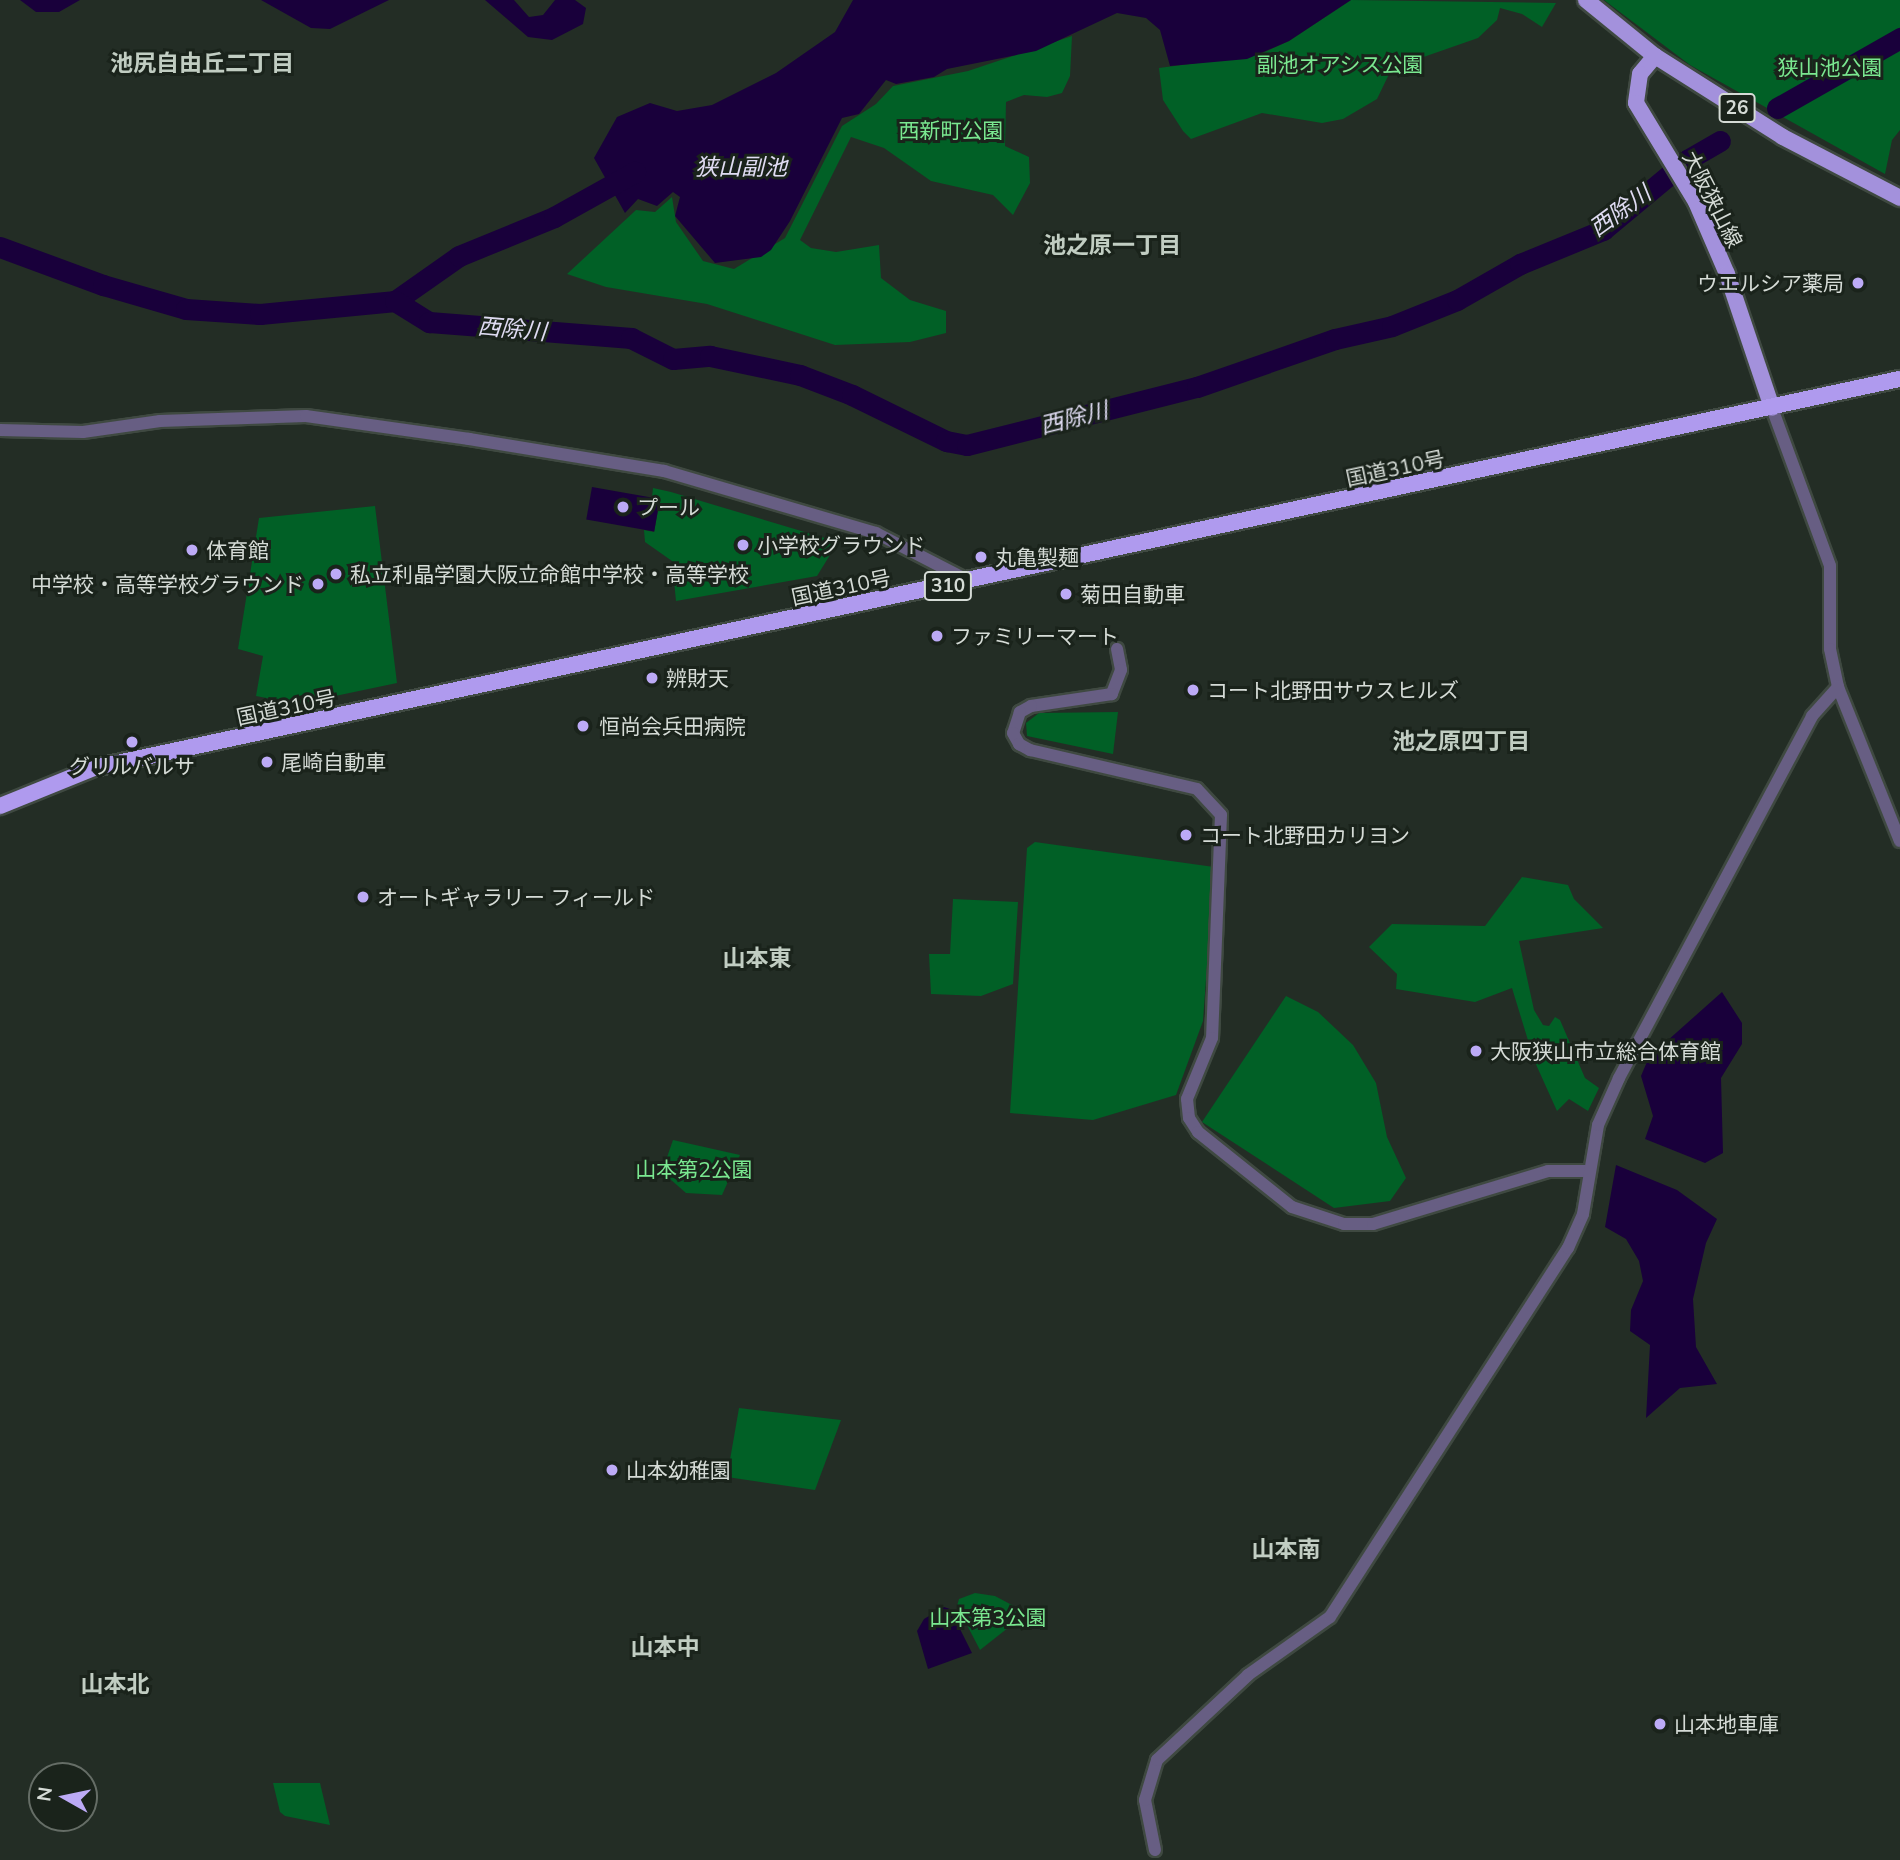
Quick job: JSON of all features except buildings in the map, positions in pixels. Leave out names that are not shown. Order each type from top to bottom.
[{"type":"highway","name":"国道310号","points":[[0,806],[94,768],[1900,379]]},
{"type":"main road","name":"26","points":[[1586,0],[1655,56],[1783,137],[1900,198]]},
{"type":"main road","name":"大阪狭山線","points":[[1655,56],[1640,74],[1636,103],[1685,184],[1727,274],[1772,408]]},
{"type":"street","points":[[1772,408],[1830,566],[1830,649],[1838,687],[1900,841]]},
{"type":"street","points":[[0,430],[83,432],[160,421],[306,416],[469,439],[664,471],[876,533],[970,581]]},
{"type":"street","points":[[1117,649],[1121,670],[1112,694],[1031,706],[1020,712],[1013,733],[1018,744],[1030,750],[1197,789],[1221,816],[1212,1038],[1187,1099],[1189,1118],[1198,1132],[1292,1207],[1344,1224],[1373,1224],[1548,1171],[1589,1171]]},
{"type":"street","points":[[1155,1850],[1145,1800],[1157,1760],[1248,1675],[1330,1617],[1568,1248],[1583,1214],[1598,1125],[1619,1078],[1812,716],[1838,687]]},
{"type":"green space","name":"副池オアシス公園","points":[[1351,0],[1556,3],[1542,27],[1522,14],[1500,8],[1497,20],[1478,38],[1392,68],[1377,99],[1343,119],[1322,123],[1262,113],[1191,139],[1183,131],[1163,100],[1159,68],[1258,55],[1289,41]]},
{"type":"green space","name":"狭山池公園","points":[[1604,0],[1900,0],[1900,130],[1892,140],[1885,174],[1690,65]]},
{"type":"green space","name":"西新町公園","points":[[1072,36],[1070,76],[1062,93],[1047,97],[1024,95],[1006,102],[1005,146],[1029,157],[1030,183],[1013,215],[993,195],[931,181],[884,148],[851,137],[800,240],[811,248],[836,252],[879,245],[881,278],[910,300],[946,311],[946,333],[910,342],[835,345],[707,304],[606,287],[567,274],[636,210],[655,212],[672,197],[676,222],[703,261],[734,269],[785,238],[842,126],[876,104],[893,86],[968,71]]},
{"type":"green space","name":"小学校グラウンド","points":[[653,488],[838,542],[817,576],[676,601],[672,561],[645,542],[644,530],[654,532],[660,499],[652,497]]},
{"type":"green space","name":"中学校・高等学校グラウンド","points":[[375,506],[397,683],[297,704],[256,696],[263,656],[238,649],[259,518]]},
{"type":"green space","points":[[1118,712],[1113,754],[1027,736],[1026,723],[1039,713]]},
{"type":"green space","points":[[1035,842],[1214,867],[1203,1021],[1176,1095],[1093,1120],[1010,1113],[1027,848]]},
{"type":"green space","points":[[1522,877],[1568,885],[1574,899],[1603,928],[1519,941],[1534,1010],[1543,1025],[1549,1026],[1555,1017],[1560,1020],[1585,1078],[1599,1088],[1588,1111],[1569,1099],[1557,1111],[1534,1060],[1512,988],[1475,1002],[1396,989],[1397,974],[1369,947],[1392,924],[1485,926]]},
{"type":"green space","points":[[953,899],[1018,902],[1013,984],[981,996],[931,994],[929,954],[950,954]]},
{"type":"green space","points":[[1286,996],[1318,1012],[1353,1045],[1376,1083],[1387,1137],[1406,1178],[1390,1201],[1334,1208],[1202,1122]]},
{"type":"green space","name":"山本第2公園","points":[[673,1140],[740,1155],[722,1195],[686,1193],[670,1179],[665,1163]]},
{"type":"green space","points":[[739,1408],[841,1420],[815,1490],[727,1477]]},
{"type":"green space","name":"山本第3公園","points":[[975,1593],[995,1596],[1027,1613],[980,1650],[957,1606],[959,1599]]},
{"type":"green space","points":[[273,1783],[320,1783],[330,1825],[285,1816],[280,1812]]},
{"type":"water","points":[[20,0],[80,0],[59,12],[36,12]]},
{"type":"water","points":[[261,0],[389,0],[330,29],[311,28]]},
{"type":"water","points":[[485,0],[514,0],[529,17],[543,15],[555,0],[575,0],[586,8],[583,24],[552,40],[528,37]]},
{"type":"water","name":"狭山副池","points":[[853,0],[1351,0],[1289,41],[1247,59],[1170,66],[1160,30],[1146,18],[1117,13],[1036,51],[947,69],[934,77],[896,84],[886,80],[859,114],[842,118],[790,221],[771,250],[761,257],[715,263],[675,216],[680,197],[673,192],[657,206],[638,199],[625,213],[594,158],[617,117],[650,103],[677,111],[712,105],[776,73],[835,32]]},
{"type":"water","name":"プール","points":[[592,487],[660,499],[654,531],[586,519]]},
{"type":"water","points":[[1722,992],[1742,1023],[1742,1044],[1721,1078],[1723,1153],[1705,1163],[1645,1139],[1653,1116],[1641,1076],[1649,1057]]},
{"type":"water","points":[[1616,1165],[1677,1190],[1717,1219],[1706,1243],[1693,1299],[1696,1347],[1717,1384],[1680,1388],[1646,1418],[1650,1345],[1630,1331],[1631,1310],[1643,1281],[1639,1261],[1626,1239],[1605,1227]]},
{"type":"water","points":[[944,1607],[950,1609],[972,1653],[928,1669],[917,1631],[924,1619]]},
{"type":"waterway","name":"西除川","points":[[1777,108],[1900,38]]},
{"type":"waterway","name":"西除川","points":[[395,301],[429,322],[631,338],[673,359],[710,356],[800,375],[852,395],[946,441],[967,445],[1197,387],[1335,339],[1392,326],[1457,300],[1520,264],[1603,230],[1687,160],[1720,141]]},
{"type":"waterway","name":"西除川","points":[[0,247],[103,285],[186,309],[260,314],[395,301],[459,256],[554,217],[635,172]]},
{"type":"place","name":"ウエルシア薬局","points":[[1858,283]]},
{"type":"place","name":"プール","points":[[623,507]]},
{"type":"place","name":"小学校グラウンド","points":[[743,545]]},
{"type":"place","name":"体育館","points":[[192,550]]},
{"type":"place","name":"丸亀製麺","points":[[981,557]]},
{"type":"place","name":"私立利晶学園大阪立命館中学校・高等学校","points":[[336,574]]},
{"type":"place","name":"中学校・高等学校グラウンド","points":[[318,584]]},
{"type":"place","name":"菊田自動車","points":[[1066,594]]},
{"type":"place","name":"ファミリーマート","points":[[937,636]]},
{"type":"place","name":"辨財天","points":[[652,678]]},
{"type":"place","name":"コート北野田サウスヒルズ","points":[[1193,690]]},
{"type":"place","name":"恒尚会兵田病院","points":[[583,726]]},
{"type":"place","name":"グリルバルサ","points":[[132,742]]},
{"type":"place","name":"尾崎自動車","points":[[267,762]]},
{"type":"place","name":"コート北野田カリヨン","points":[[1186,835]]},
{"type":"place","name":"オートギャラリー フィールド","points":[[363,897]]},
{"type":"place","name":"大阪狭山市立総合体育館","points":[[1476,1051]]},
{"type":"place","name":"山本幼稚園","points":[[612,1470]]},
{"type":"place","name":"山本地車庫","points":[[1660,1724]]},
{"type":"district","name":"池尻自由丘二丁目","points":[[202,63]]},
{"type":"district","name":"池之原一丁目","points":[[1112,245]]},
{"type":"district","name":"池之原四丁目","points":[[1461,741]]},
{"type":"district","name":"山本東","points":[[757,958]]},
{"type":"district","name":"山本南","points":[[1286,1549]]},
{"type":"district","name":"山本中","points":[[665,1647]]},
{"type":"district","name":"山本北","points":[[115,1684]]}]
